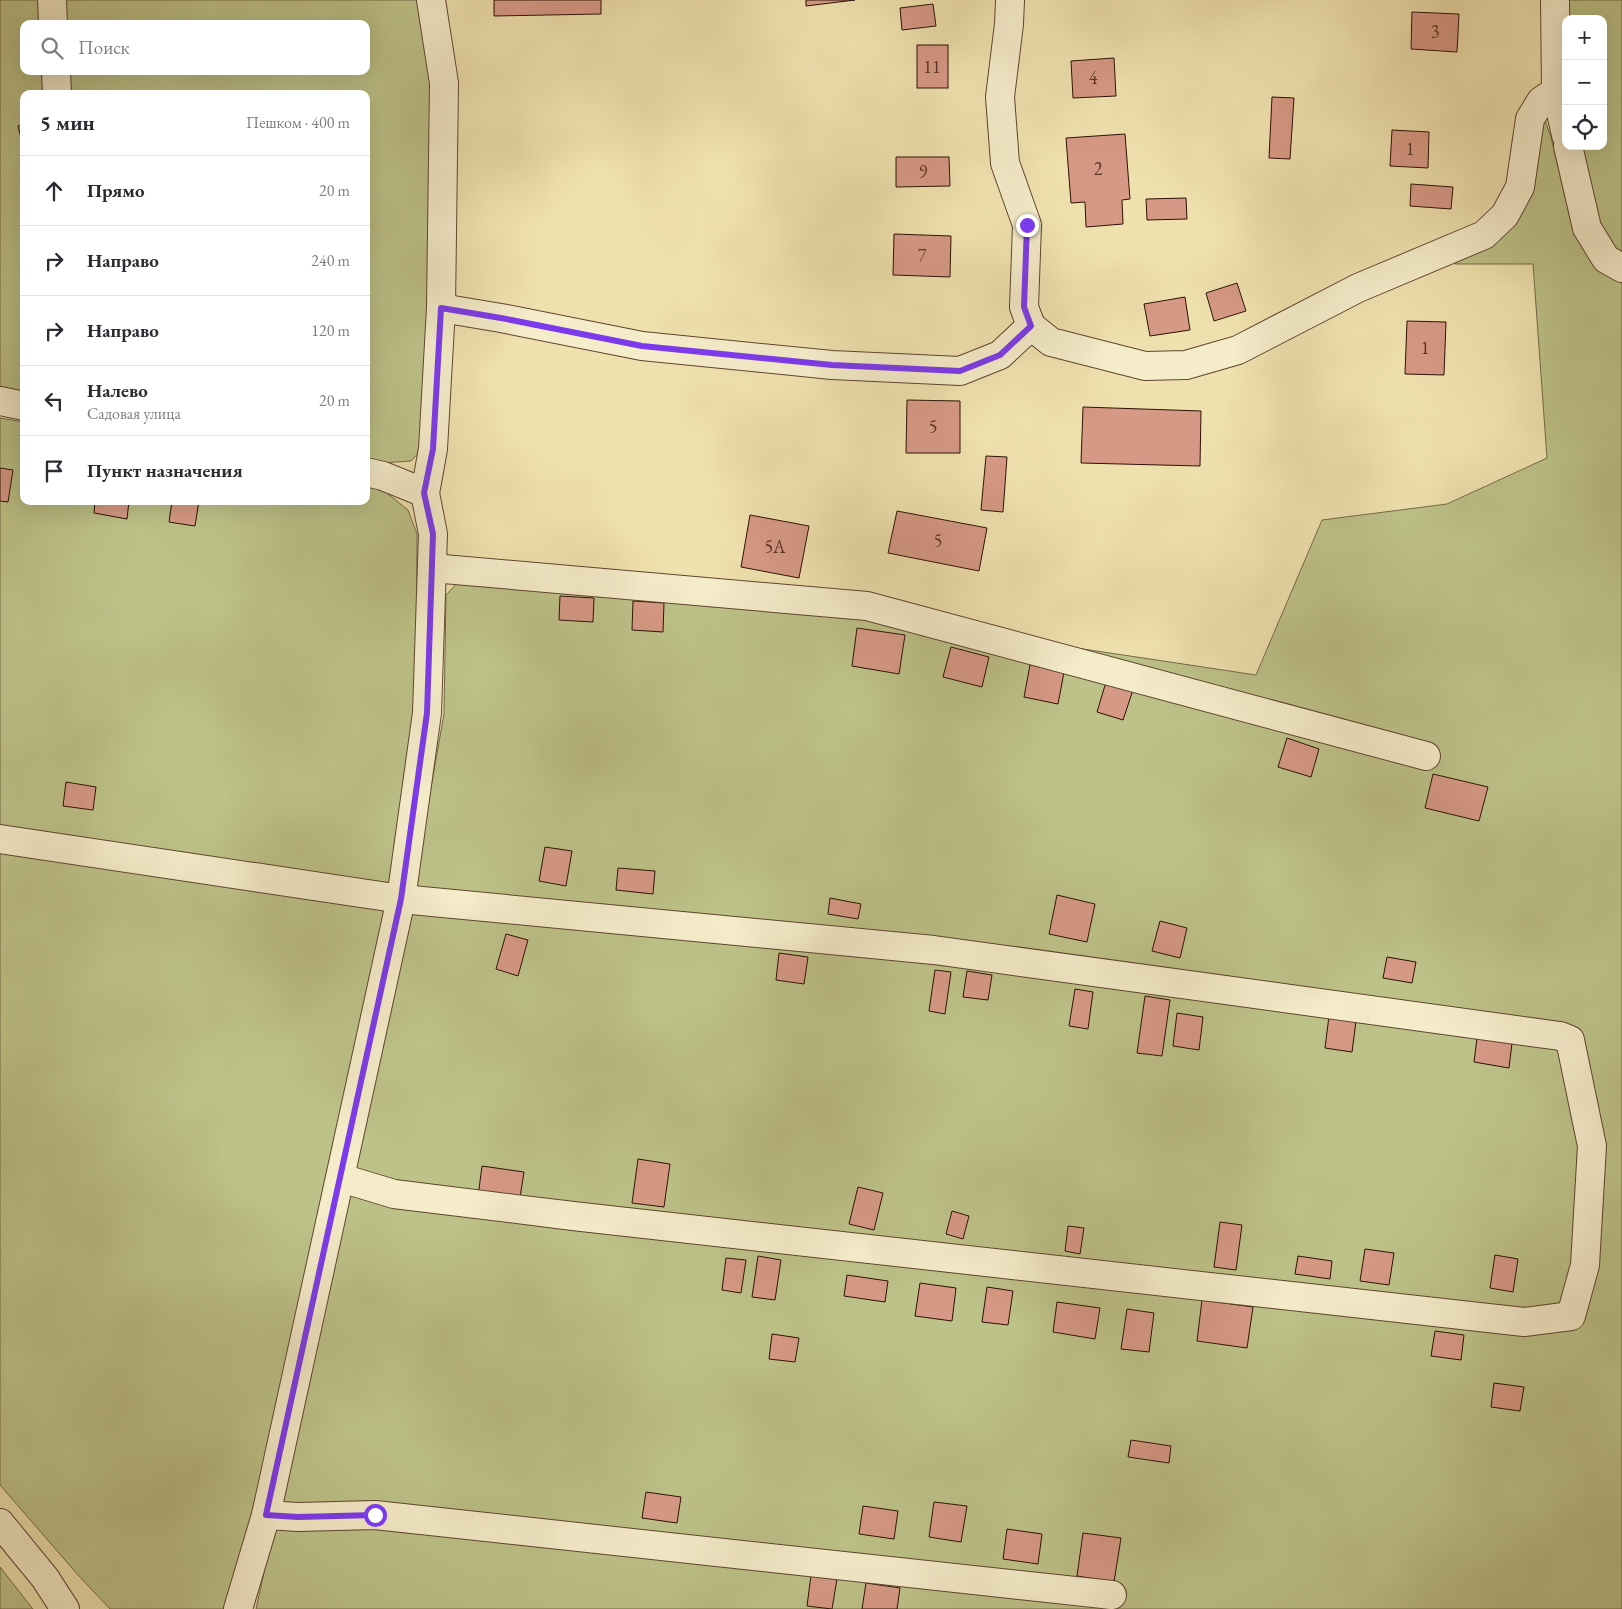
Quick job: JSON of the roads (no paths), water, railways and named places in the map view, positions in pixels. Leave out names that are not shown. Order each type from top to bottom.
[{"type":"street","points":[[52,0],[54,20]]},
{"type":"street","points":[[238,1609],[266,1515],[401,899],[427,713],[433,534],[424,493],[433,449],[441,308],[444,83],[431,0]]},
{"type":"street","points":[[1010,0],[1000,98],[1005,163],[1027,225],[1024,307],[1031,326],[1051,342],[1145,366],[1186,365],[1238,350],[1358,288],[1484,235],[1505,215],[1520,187],[1530,119],[1541,101],[1556,91]]},
{"type":"street","points":[[1555,0],[1556,91],[1562,117]]},
{"type":"street","points":[[56,75],[57,90]]},
{"type":"street","points":[[1569,150],[1587,228],[1606,259],[1622,268]]},
{"type":"street","points":[[441,308],[642,346],[832,365],[960,371],[1000,355],[1031,326]]},
{"type":"street","points":[[0,401],[20,405]]},
{"type":"street","points":[[370,473],[383,476],[424,493]]},
{"type":"street","points":[[432,568],[867,606],[1426,756]]},
{"type":"street","points":[[0,839],[401,899],[934,950],[1560,1036],[1570,1040],[1592,1146],[1584,1265],[1571,1316],[1524,1322],[563,1215],[394,1194],[341,1178]]},
{"type":"street","points":[[266,1515],[298,1517],[375,1515],[1112,1595]]},
{"type":"street","points":[[0,1523],[45,1578],[64,1609]]}]
